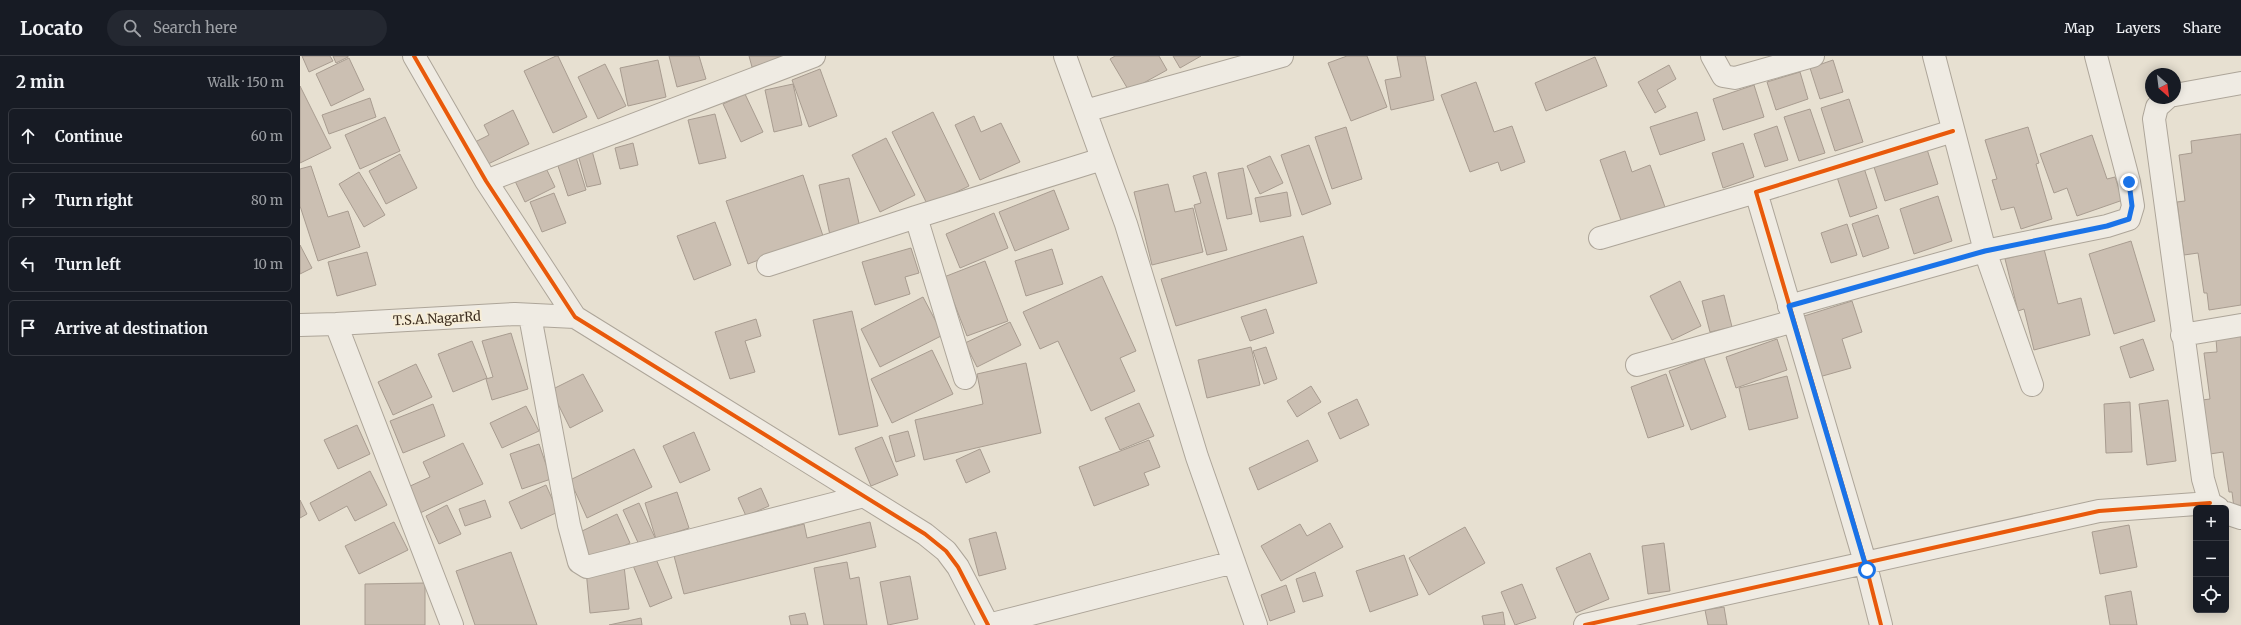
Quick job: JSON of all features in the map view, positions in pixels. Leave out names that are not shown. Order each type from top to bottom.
[{"type":"street","points":[[414,56],[486,181],[575,317],[925,534],[946,551],[958,567],[988,625],[1234,562]]},
{"type":"street","points":[[486,181],[814,56]]},
{"type":"street","points":[[1064,56],[1126,224],[1197,457],[1256,625]]},
{"type":"street","points":[[1084,111],[1282,56]]},
{"type":"street","points":[[1712,56],[1723,76],[1734,78],[1812,56]]},
{"type":"street","points":[[1934,56],[1985,251],[2032,385]]},
{"type":"street","points":[[1637,365],[1985,251],[2100,227],[2129,219],[2132,206],[2129,182],[2096,56]]},
{"type":"street","points":[[2181,95],[2241,83]]},
{"type":"street","points":[[2160,104],[2157,107],[2154,119],[2182,335],[2203,479],[2216,505]]},
{"type":"street","points":[[1600,238],[1756,192],[1953,131]]},
{"type":"street","points":[[768,265],[1102,159]]},
{"type":"street","points":[[1756,192],[1865,562],[1881,625]]},
{"type":"street","points":[[916,218],[965,378]]},
{"type":"street","name":"T.S.A.NagarRd","points":[[300,325],[508,315],[575,317]]},
{"type":"street","points":[[530,316],[569,525],[579,562],[588,567],[864,496]]},
{"type":"street","points":[[336,324],[452,625]]},
{"type":"street","points":[[2182,335],[2241,326]]},
{"type":"street","points":[[1585,625],[2099,511],[2193,509]]},
{"type":"street","points":[[2229,513],[2241,518]]},
{"type":"building","points":[[302,56],[330,56],[333,61],[309,72]]},
{"type":"building","points":[[333,56],[348,56],[348,57],[336,63]]},
{"type":"building","points":[[558,56],[587,117],[553,133],[524,71]]},
{"type":"building","points":[[669,56],[699,56],[706,79],[677,87]]},
{"type":"building","points":[[749,56],[782,56],[783,58],[752,67]]},
{"type":"building","points":[[1115,56],[1159,56],[1167,70],[1129,91],[1110,59]]},
{"type":"building","points":[[1173,56],[1201,56],[1180,68]]},
{"type":"building","points":[[1347,56],[1367,56],[1387,107],[1351,121],[1328,63]]},
{"type":"building","points":[[1397,56],[1425,56],[1434,100],[1391,110],[1385,80],[1401,77]]},
{"type":"building","points":[[1595,57],[1607,86],[1546,111],[1535,83]]},
{"type":"building","points":[[349,58],[364,90],[331,106],[316,74]]},
{"type":"building","points":[[658,60],[666,97],[628,106],[620,68]]},
{"type":"building","points":[[1833,60],[1843,92],[1820,99],[1810,68]]},
{"type":"building","points":[[605,64],[626,106],[598,119],[578,77]]},
{"type":"building","points":[[1669,65],[1676,79],[1657,90],[1666,107],[1655,113],[1638,82]]},
{"type":"building","points":[[820,69],[837,116],[809,127],[792,80]]},
{"type":"building","points":[[1800,72],[1808,99],[1776,110],[1767,82]]},
{"type":"building","points":[[1476,82],[1494,132],[1512,126],[1525,162],[1501,171],[1498,162],[1470,172],[1441,95]]},
{"type":"building","points":[[793,84],[802,125],[774,132],[765,90]]},
{"type":"building","points":[[1754,85],[1764,117],[1723,130],[1713,99]]},
{"type":"building","points":[[300,86],[331,148],[300,163]]},
{"type":"building","points":[[745,94],[763,132],[741,142],[723,104]]},
{"type":"building","points":[[370,98],[376,117],[329,134],[322,115]]},
{"type":"building","points":[[1849,99],[1863,142],[1835,151],[1821,108]]},
{"type":"building","points":[[1810,109],[1825,153],[1799,161],[1784,117]]},
{"type":"building","points":[[513,110],[529,144],[482,167],[471,144],[489,135],[484,125]]},
{"type":"building","points":[[933,112],[969,186],[928,206],[892,132]]},
{"type":"building","points":[[1697,112],[1705,140],[1660,155],[1650,127]]},
{"type":"building","points":[[715,114],[726,158],[699,164],[688,120]]},
{"type":"building","points":[[974,116],[981,132],[1001,123],[1020,162],[980,180],[955,125]]},
{"type":"building","points":[[385,117],[400,151],[360,169],[345,135]]},
{"type":"building","points":[[1777,126],[1788,160],[1765,167],[1754,134]]},
{"type":"building","points":[[1346,127],[1362,179],[1332,189],[1315,137]]},
{"type":"building","points":[[2028,127],[2039,163],[2036,164],[2052,219],[2021,229],[2014,207],[2001,210],[1992,180],[1997,179],[1985,140]]},
{"type":"building","points":[[2241,134],[2241,305],[2209,310],[2207,293],[2204,293],[2198,253],[2184,255],[2177,202],[2185,201],[2179,155],[2192,153],[2191,141]]},
{"type":"building","points":[[2092,135],[2107,179],[2115,177],[2123,200],[2077,216],[2067,188],[2054,193],[2040,154]]},
{"type":"building","points":[[886,138],[915,195],[880,212],[852,155]]},
{"type":"building","points":[[633,143],[638,165],[620,169],[615,148]]},
{"type":"building","points":[[1743,143],[1754,177],[1723,188],[1712,153]]},
{"type":"building","points":[[1309,145],[1331,204],[1302,215],[1281,155]]},
{"type":"building","points":[[1926,146],[1938,184],[1885,201],[1873,164]]},
{"type":"building","points":[[591,147],[601,184],[587,187],[577,151]]},
{"type":"building","points":[[574,151],[586,190],[568,196],[555,157]]},
{"type":"building","points":[[1625,151],[1632,172],[1650,165],[1666,210],[1623,226],[1600,160]]},
{"type":"building","points":[[400,154],[417,188],[386,204],[369,171]]},
{"type":"building","points":[[1270,156],[1283,183],[1260,194],[1247,166]]},
{"type":"building","points":[[311,166],[328,217],[348,211],[360,247],[318,261],[300,206],[300,169]]},
{"type":"building","points":[[545,166],[555,187],[525,202],[515,181]]},
{"type":"building","points":[[1243,168],[1252,214],[1227,219],[1218,173]]},
{"type":"building","points":[[1864,168],[1877,208],[1850,217],[1837,177]]},
{"type":"building","points":[[359,172],[385,215],[364,227],[339,184]]},
{"type":"building","points":[[1206,172],[1227,250],[1207,255],[1194,205],[1201,203],[1193,176]]},
{"type":"building","points":[[803,175],[823,236],[748,264],[726,201]]},
{"type":"building","points":[[849,178],[860,228],[830,235],[819,185]]},
{"type":"building","points":[[1168,184],[1175,212],[1193,208],[1203,252],[1152,265],[1134,192]]},
{"type":"building","points":[[1054,190],[1069,229],[1015,251],[999,212]]},
{"type":"building","points":[[1287,192],[1291,216],[1260,222],[1255,198]]},
{"type":"building","points":[[554,193],[566,223],[542,232],[530,202]]},
{"type":"building","points":[[1938,196],[1952,241],[1914,254],[1900,209]]},
{"type":"building","points":[[994,213],[1008,248],[960,268],[946,234]]},
{"type":"building","points":[[1878,215],[1889,248],[1863,257],[1852,224]]},
{"type":"building","points":[[715,222],[731,265],[694,280],[677,236]]},
{"type":"building","points":[[1847,224],[1857,255],[1831,263],[1821,233]]},
{"type":"building","points":[[1303,236],[1317,283],[1176,326],[1161,279]]},
{"type":"building","points":[[2131,241],[2155,321],[2114,334],[2089,254]]},
{"type":"building","points":[[300,245],[312,268],[300,274]]},
{"type":"building","points":[[911,248],[919,273],[905,277],[910,294],[875,305],[862,262]]},
{"type":"building","points":[[1052,249],[1063,284],[1026,296],[1015,261]]},
{"type":"building","points":[[2044,249],[2058,304],[2081,298],[2090,335],[2034,350],[2024,309],[2018,311],[2005,259]]},
{"type":"building","points":[[367,252],[376,285],[337,296],[328,262]]},
{"type":"building","points":[[985,261],[1008,321],[967,336],[944,277]]},
{"type":"building","points":[[1102,276],[1136,351],[1120,358],[1135,391],[1091,411],[1058,341],[1040,349],[1023,312]]},
{"type":"building","points":[[1680,281],[1701,326],[1672,340],[1650,296]]},
{"type":"building","points":[[1724,295],[1732,327],[1710,332],[1702,301]]},
{"type":"building","points":[[923,297],[943,335],[880,367],[861,329]]},
{"type":"building","points":[[1852,301],[1862,332],[1842,339],[1851,368],[1819,377],[1801,317]]},
{"type":"building","points":[[1266,309],[1274,333],[1250,341],[1241,317]]},
{"type":"building","points":[[852,311],[878,426],[839,435],[813,320]]},
{"type":"building","points":[[756,319],[761,336],[745,341],[755,372],[730,379],[715,332]]},
{"type":"building","points":[[1010,322],[1021,345],[977,367],[965,343]]},
{"type":"building","points":[[511,333],[528,389],[492,400],[486,379],[493,377],[482,341]]},
{"type":"building","points":[[2241,336],[2241,507],[2234,508],[2232,492],[2229,492],[2223,452],[2210,454],[2202,400],[2210,399],[2204,353],[2217,352],[2216,339]]},
{"type":"building","points":[[1777,339],[1787,370],[1736,388],[1726,357]]},
{"type":"building","points":[[2143,339],[2154,370],[2130,378],[2120,347]]},
{"type":"building","points":[[472,341],[487,378],[453,392],[438,354]]},
{"type":"building","points":[[1251,347],[1260,385],[1207,398],[1198,360]]},
{"type":"building","points":[[1266,347],[1277,379],[1264,384],[1253,351]]},
{"type":"building","points":[[932,350],[953,394],[892,423],[871,379]]},
{"type":"building","points":[[1704,358],[1726,417],[1691,430],[1669,371]]},
{"type":"building","points":[[1026,363],[1041,433],[924,460],[915,420],[983,404],[977,374]]},
{"type":"building","points":[[416,364],[432,397],[393,415],[378,382]]},
{"type":"building","points":[[583,374],[603,411],[570,428],[551,390]]},
{"type":"building","points":[[1666,374],[1684,426],[1648,438],[1631,387]]},
{"type":"building","points":[[1787,376],[1798,418],[1749,430],[1739,388]]},
{"type":"building","points":[[1311,386],[1321,402],[1297,417],[1287,401]]},
{"type":"building","points":[[1357,399],[1369,425],[1340,439],[1328,413]]},
{"type":"building","points":[[2168,400],[2176,461],[2147,465],[2139,404]]},
{"type":"building","points":[[2130,402],[2132,452],[2106,453],[2104,404]]},
{"type":"building","points":[[1139,403],[1154,436],[1120,450],[1105,418]]},
{"type":"building","points":[[433,404],[445,436],[403,453],[390,421]]},
{"type":"building","points":[[526,406],[539,431],[502,448],[490,423]]},
{"type":"building","points":[[357,425],[370,454],[338,469],[324,440]]},
{"type":"building","points":[[908,431],[915,456],[896,462],[889,436]]},
{"type":"building","points":[[694,432],[710,470],[680,483],[663,446]]},
{"type":"building","points":[[882,437],[898,475],[871,486],[855,448]]},
{"type":"building","points":[[1149,440],[1160,467],[1144,473],[1149,485],[1094,506],[1079,467]]},
{"type":"building","points":[[1308,440],[1318,461],[1258,490],[1249,468]]},
{"type":"building","points":[[463,443],[483,484],[420,513],[408,487],[430,477],[423,462]]},
{"type":"building","points":[[539,444],[551,479],[522,489],[510,454]]},
{"type":"building","points":[[634,449],[652,487],[587,518],[570,480]]},
{"type":"building","points":[[980,449],[990,472],[966,483],[956,460]]},
{"type":"building","points":[[370,471],[387,505],[355,521],[347,506],[319,521],[310,503]]},
{"type":"building","points":[[546,485],[558,512],[521,529],[509,502]]},
{"type":"building","points":[[761,488],[769,506],[746,516],[738,498]]},
{"type":"building","points":[[677,492],[689,528],[656,539],[645,503]]},
{"type":"building","points":[[300,500],[307,514],[300,518]]},
{"type":"building","points":[[485,500],[491,517],[465,526],[459,509]]},
{"type":"building","points":[[639,503],[657,542],[641,549],[623,510]]},
{"type":"building","points":[[447,505],[461,534],[439,544],[426,516]]},
{"type":"building","points":[[617,514],[630,543],[589,563],[576,534]]},
{"type":"building","points":[[394,522],[408,550],[359,574],[345,546]]},
{"type":"building","points":[[870,522],[876,547],[684,594],[674,556],[804,524],[807,538]]},
{"type":"building","points":[[1330,523],[1343,547],[1281,581],[1261,546],[1300,524],[1307,536]]},
{"type":"building","points":[[2129,525],[2137,567],[2100,574],[2092,532]]},
{"type":"building","points":[[1465,527],[1485,563],[1429,595],[1409,558]]},
{"type":"building","points":[[996,532],[1006,569],[979,576],[969,539]]},
{"type":"building","points":[[1664,543],[1670,591],[1648,594],[1642,546]]},
{"type":"building","points":[[511,552],[537,625],[475,625],[456,571]]},
{"type":"building","points":[[1590,553],[1609,599],[1576,613],[1556,568]]},
{"type":"building","points":[[654,554],[672,598],[650,607],[632,563]]},
{"type":"building","points":[[1404,555],[1418,595],[1370,612],[1356,571]]},
{"type":"building","points":[[847,562],[850,579],[859,577],[867,625],[824,625],[814,568]]},
{"type":"building","points":[[624,566],[629,609],[590,613],[586,570]]},
{"type":"building","points":[[1315,572],[1323,596],[1303,602],[1296,579]]},
{"type":"building","points":[[910,576],[918,619],[888,625],[880,582]]},
{"type":"building","points":[[425,583],[425,625],[365,625],[365,584]]},
{"type":"building","points":[[1522,584],[1536,618],[1515,625],[1501,592]]},
{"type":"building","points":[[1286,585],[1295,612],[1270,621],[1261,595]]},
{"type":"building","points":[[2131,591],[2137,625],[2110,625],[2105,596]]},
{"type":"building","points":[[1724,607],[1727,625],[1708,625],[1705,610]]},
{"type":"building","points":[[1503,612],[1505,625],[1484,625],[1482,616]]},
{"type":"building","points":[[805,613],[808,625],[791,625],[789,616]]},
{"type":"building","points":[[641,618],[642,625],[609,625]]},
{"type":"cycle path","points":[[414,56],[486,181],[575,317],[925,534],[946,551],[958,567],[988,625]]},
{"type":"cycle path","points":[[1881,625],[1865,562],[1756,192],[1953,131]]},
{"type":"cycle path","points":[[1585,625],[2099,511],[2210,503]]},
{"type":"route","points":[[1867,570],[1789,306],[1985,251],[2107,226],[2129,219],[2132,206],[2129,182]]}]
